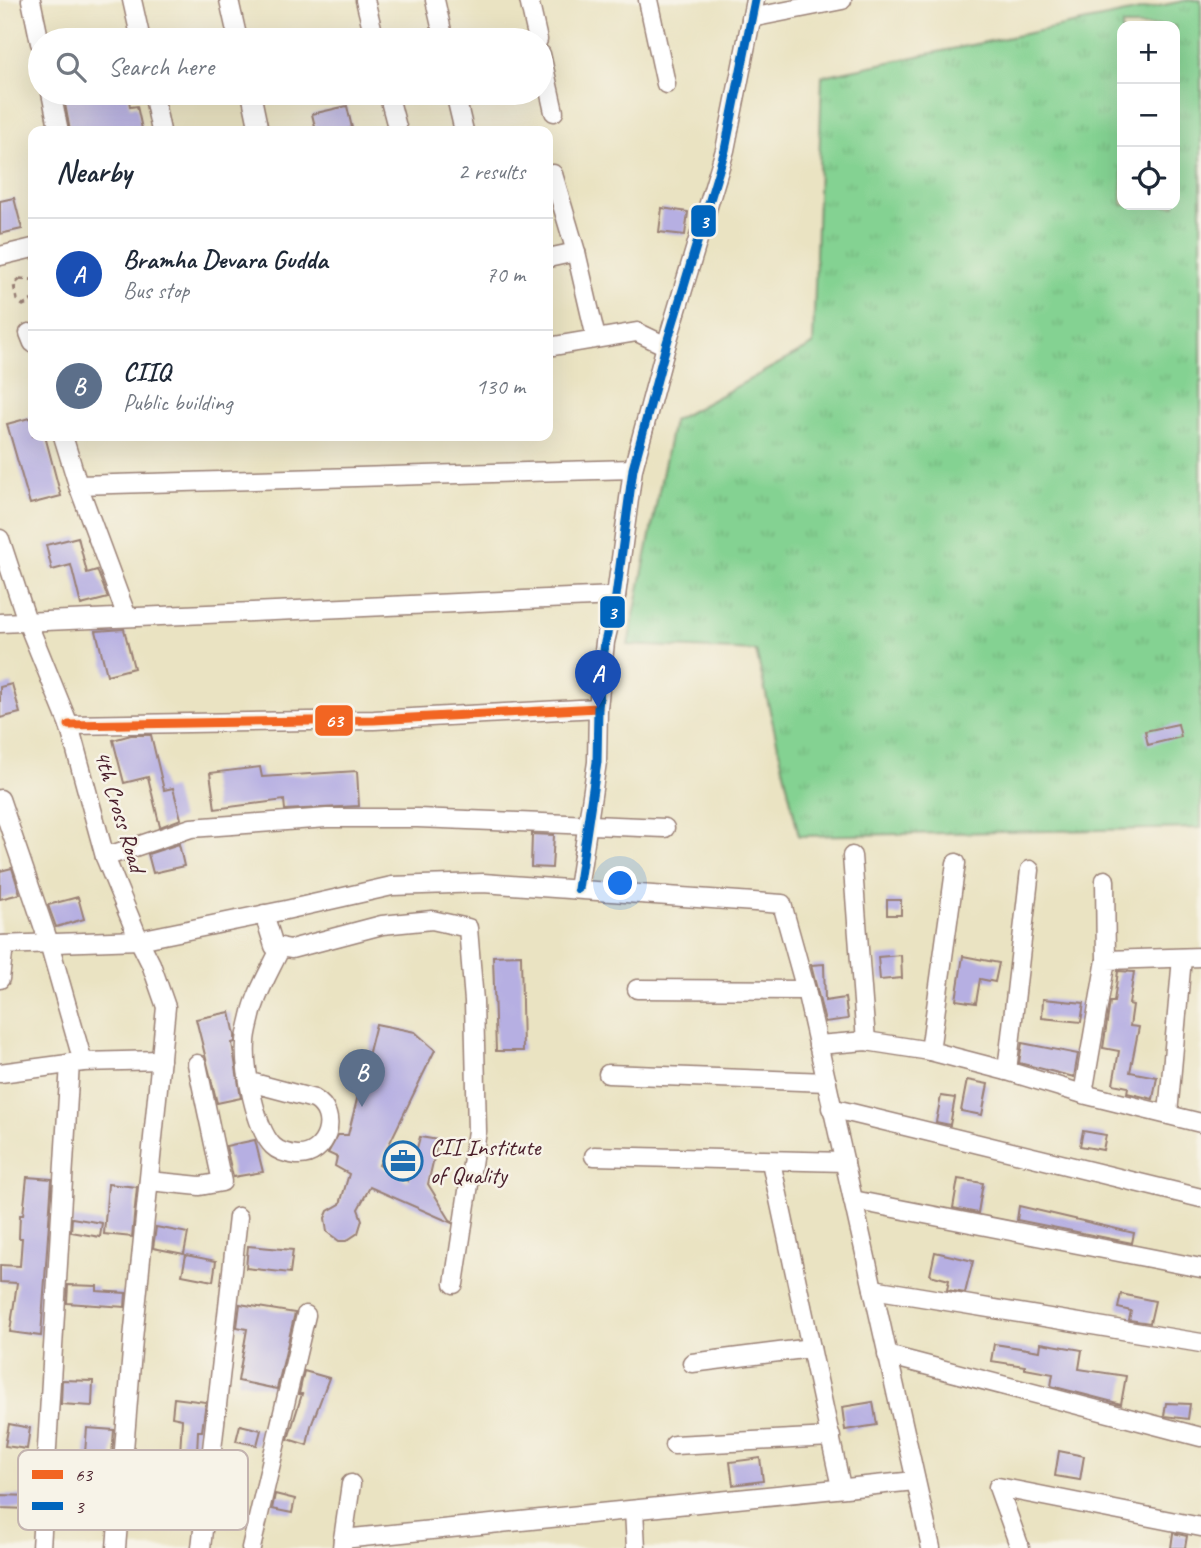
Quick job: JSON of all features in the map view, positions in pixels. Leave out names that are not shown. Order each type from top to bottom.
[{"type":"street","points":[[31,0],[37,28]]},
{"type":"street","points":[[132,0],[138,28]]},
{"type":"street","points":[[229,0],[236,28]]},
{"type":"street","points":[[365,0],[372,28]]},
{"type":"street","points":[[435,0],[441,28]]},
{"type":"street","points":[[529,0],[535,28]]},
{"type":"street","points":[[648,0],[666,84]]},
{"type":"street","points":[[579,889],[597,762],[598,708],[606,642],[616,596],[633,469],[666,346],[725,150],[753,9],[842,0]]},
{"type":"street","points":[[54,105],[58,126]]},
{"type":"street","points":[[156,105],[160,126]]},
{"type":"street","points":[[254,105],[259,126]]},
{"type":"street","points":[[391,105],[396,126]]},
{"type":"street","points":[[458,105],[463,126]]},
{"type":"street","points":[[552,105],[554,112]]},
{"type":"street","points":[[554,174],[596,338]]},
{"type":"street","points":[[0,256],[28,249]]},
{"type":"street","points":[[553,257],[576,252]]},
{"type":"street","points":[[553,346],[637,332],[666,346]]},
{"type":"street","points":[[65,441],[127,617]]},
{"type":"street","points":[[78,485],[633,469]]},
{"type":"street","name":"4th Cross Road","points":[[0,539],[28,624],[69,725],[105,857],[151,964],[166,1007],[125,1450]]},
{"type":"street","points":[[0,624],[616,596]]},
{"type":"street","points":[[69,725],[374,720],[598,708]]},
{"type":"street","points":[[0,799],[49,943],[77,1062],[48,1450]]},
{"type":"street","points":[[105,857],[191,828],[313,819],[417,818],[665,828]]},
{"type":"street","points":[[852,856],[866,1041]]},
{"type":"street","points":[[930,1051],[956,863]]},
{"type":"street","points":[[1007,1071],[1030,870]]},
{"type":"street","points":[[1083,1094],[1106,960],[1105,880]]},
{"type":"street","points":[[0,979],[2,945],[139,940],[392,886],[483,883],[782,904],[806,990],[931,1548]]},
{"type":"street","points":[[264,914],[274,946],[291,949],[382,925],[432,920],[468,928],[474,1001],[477,1131],[454,1284]]},
{"type":"street","points":[[250,1082],[314,1098],[323,1104],[329,1124],[320,1146],[314,1151],[298,1155],[283,1153],[273,1146],[264,1135],[250,1082],[246,1044],[251,1013],[281,947]]},
{"type":"street","points":[[1106,960],[1201,957]]},
{"type":"street","points":[[1168,1114],[1182,958]]},
{"type":"street","points":[[637,989],[806,990]]},
{"type":"street","points":[[818,1045],[866,1041],[930,1051],[1083,1094],[1201,1123]]},
{"type":"street","points":[[0,1073],[77,1062],[160,1060]]},
{"type":"street","points":[[149,1181],[200,1186],[222,1182],[197,1064]]},
{"type":"street","points":[[608,1074],[827,1082]]},
{"type":"street","points":[[831,1108],[1201,1198]]},
{"type":"street","points":[[594,1156],[845,1163]]},
{"type":"street","points":[[771,1162],[841,1487]]},
{"type":"street","points":[[853,1200],[1201,1268]]},
{"type":"street","points":[[212,1450],[238,1217]]},
{"type":"street","points":[[873,1289],[1201,1343]]},
{"type":"street","points":[[251,1548],[306,1315]]},
{"type":"street","points":[[692,1363],[811,1348]]},
{"type":"street","points":[[887,1355],[1201,1437]]},
{"type":"street","points":[[674,1445],[831,1437]]},
{"type":"street","points":[[351,1484],[342,1544],[841,1487],[915,1481]]},
{"type":"street","points":[[1020,1548],[998,1487],[1201,1527]]},
{"type":"street","points":[[634,1510],[636,1548]]},
{"type":"street","points":[[41,1548],[42,1530]]},
{"type":"street","name":"4th Cross Road","points":[[116,1548],[118,1530]]},
{"type":"street","points":[[201,1548],[203,1530]]},
{"type":"path","points":[[28,280],[20,279],[14,284],[14,293],[16,300],[23,305],[28,302]]},
{"type":"green space","points":[[1188,0],[1201,0],[1201,828],[799,836],[756,651],[628,645],[673,421],[813,345],[822,76]]},
{"type":"building","points":[[65,105],[137,106],[141,126],[69,126]]},
{"type":"building","points":[[347,106],[352,126],[315,126],[312,114]]},
{"type":"building","points":[[14,198],[22,229],[0,234],[0,201]]},
{"type":"building","points":[[662,208],[688,212],[685,235],[659,232]]},
{"type":"building","points":[[28,418],[28,441],[46,441],[61,496],[30,504],[7,424]]},
{"type":"building","points":[[78,537],[87,573],[97,570],[108,598],[81,605],[71,565],[52,570],[46,545]]},
{"type":"building","points":[[124,629],[134,668],[107,675],[96,631]]},
{"type":"building","points":[[12,684],[20,713],[0,718],[0,687]]},
{"type":"building","points":[[1178,724],[1181,737],[1148,745],[1145,731]]},
{"type":"building","points":[[131,735],[151,735],[164,790],[173,788],[181,819],[160,827],[148,777],[124,783],[113,740]]},
{"type":"building","points":[[260,767],[262,777],[357,771],[359,806],[285,810],[284,800],[215,809],[210,773]]},
{"type":"building","points":[[532,834],[554,835],[552,868],[531,867]]},
{"type":"building","points":[[179,844],[184,866],[153,873],[148,854]]},
{"type":"building","points":[[12,868],[20,894],[0,899],[0,871]]},
{"type":"building","points":[[78,897],[84,919],[56,927],[48,905]]},
{"type":"building","points":[[887,900],[901,900],[901,915],[887,915]]},
{"type":"building","points":[[521,955],[523,1051],[496,1051],[493,956]]},
{"type":"building","points":[[901,955],[902,978],[880,980],[878,957]]},
{"type":"building","points":[[963,956],[999,963],[995,982],[980,979],[976,1003],[956,1000]]},
{"type":"building","points":[[824,964],[825,1001],[845,998],[848,1019],[825,1022],[811,965]]},
{"type":"building","points":[[1118,971],[1134,972],[1129,1004],[1133,1005],[1130,1026],[1139,1027],[1130,1072],[1157,1077],[1153,1099],[1127,1093],[1128,1087],[1113,1084],[1119,1051],[1103,1048]]},
{"type":"building","points":[[1043,999],[1084,1003],[1081,1022],[1042,1018]]},
{"type":"building","points":[[230,1012],[241,1098],[217,1103],[196,1019]]},
{"type":"building","points":[[376,1024],[415,1032],[435,1050],[379,1165],[408,1181],[420,1137],[438,1140],[428,1184],[452,1223],[370,1187],[358,1209],[362,1220],[358,1233],[346,1241],[339,1241],[327,1232],[325,1218],[328,1211],[340,1204],[349,1174],[335,1166],[337,1157],[328,1153],[338,1135],[348,1135]]},
{"type":"building","points":[[1022,1043],[1078,1054],[1074,1077],[1019,1063]]},
{"type":"building","points":[[967,1080],[988,1084],[982,1115],[961,1111]]},
{"type":"building","points":[[941,1096],[955,1098],[950,1125],[936,1122]]},
{"type":"building","points":[[1083,1131],[1106,1135],[1103,1150],[1080,1146]]},
{"type":"building","points":[[255,1140],[263,1172],[233,1177],[226,1146]]},
{"type":"building","points":[[27,1177],[52,1179],[41,1336],[10,1332],[17,1283],[0,1282],[0,1265],[20,1266],[20,1215],[23,1215]]},
{"type":"building","points":[[958,1179],[983,1183],[978,1213],[953,1208]]},
{"type":"building","points":[[108,1184],[137,1187],[132,1237],[104,1234]]},
{"type":"building","points":[[1019,1206],[1134,1233],[1132,1243],[1017,1220]]},
{"type":"building","points":[[72,1218],[102,1223],[100,1237],[71,1232]]},
{"type":"building","points":[[156,1227],[188,1233],[184,1254],[153,1248]]},
{"type":"building","points":[[248,1246],[293,1250],[290,1273],[246,1268]]},
{"type":"building","points":[[935,1252],[973,1261],[965,1293],[947,1290],[949,1280],[930,1275]]},
{"type":"building","points":[[186,1255],[216,1261],[213,1281],[182,1275]]},
{"type":"building","points":[[68,1285],[97,1286],[97,1291],[126,1293],[125,1307],[67,1303]]},
{"type":"building","points":[[1121,1294],[1155,1301],[1150,1323],[1129,1320],[1131,1311],[1118,1308]]},
{"type":"building","points":[[240,1304],[295,1313],[277,1389],[238,1381],[247,1329],[237,1327]]},
{"type":"building","points":[[1041,1343],[1082,1350],[1079,1369],[1126,1376],[1121,1404],[1051,1386],[1053,1374],[991,1361],[994,1344],[1040,1351]]},
{"type":"building","points":[[304,1371],[329,1378],[311,1426],[307,1445],[288,1439],[302,1394],[299,1394]]},
{"type":"building","points":[[62,1380],[93,1381],[92,1406],[61,1404]]},
{"type":"building","points":[[174,1398],[206,1402],[202,1431],[198,1431],[197,1450],[180,1450],[182,1419],[172,1417]]},
{"type":"building","points":[[873,1402],[877,1425],[845,1430],[842,1407]]},
{"type":"building","points":[[1166,1403],[1190,1404],[1188,1419],[1164,1416]]},
{"type":"building","points":[[9,1424],[30,1428],[27,1449],[5,1446]]},
{"type":"building","points":[[240,1425],[261,1430],[257,1445],[236,1441]]},
{"type":"building","points":[[87,1428],[114,1430],[112,1450],[85,1450]]},
{"type":"building","points":[[1059,1451],[1084,1456],[1080,1480],[1055,1476]]},
{"type":"building","points":[[760,1458],[763,1481],[733,1485],[730,1462]]},
{"type":"building","points":[[275,1494],[295,1499],[292,1513],[272,1509]]},
{"type":"building","points":[[0,1495],[18,1496],[18,1509],[0,1508]]},
{"type":"building","points":[[1173,1533],[1187,1536],[1185,1548],[1171,1548]]},
{"type":"transit line","name":"3","points":[[578,889],[597,762],[598,708],[605,642],[616,596],[633,469],[666,346],[725,150],[755,0]]},
{"type":"transit line","name":"63","points":[[69,725],[374,720],[598,708]]},
{"type":"place","name":"Bramha Devara Gudda","points":[[598,708]]},
{"type":"place","name":"CIIQ","points":[[362,1107]]},
{"type":"place","name":"CII Institute of Quality","points":[[403,1161]]}]
